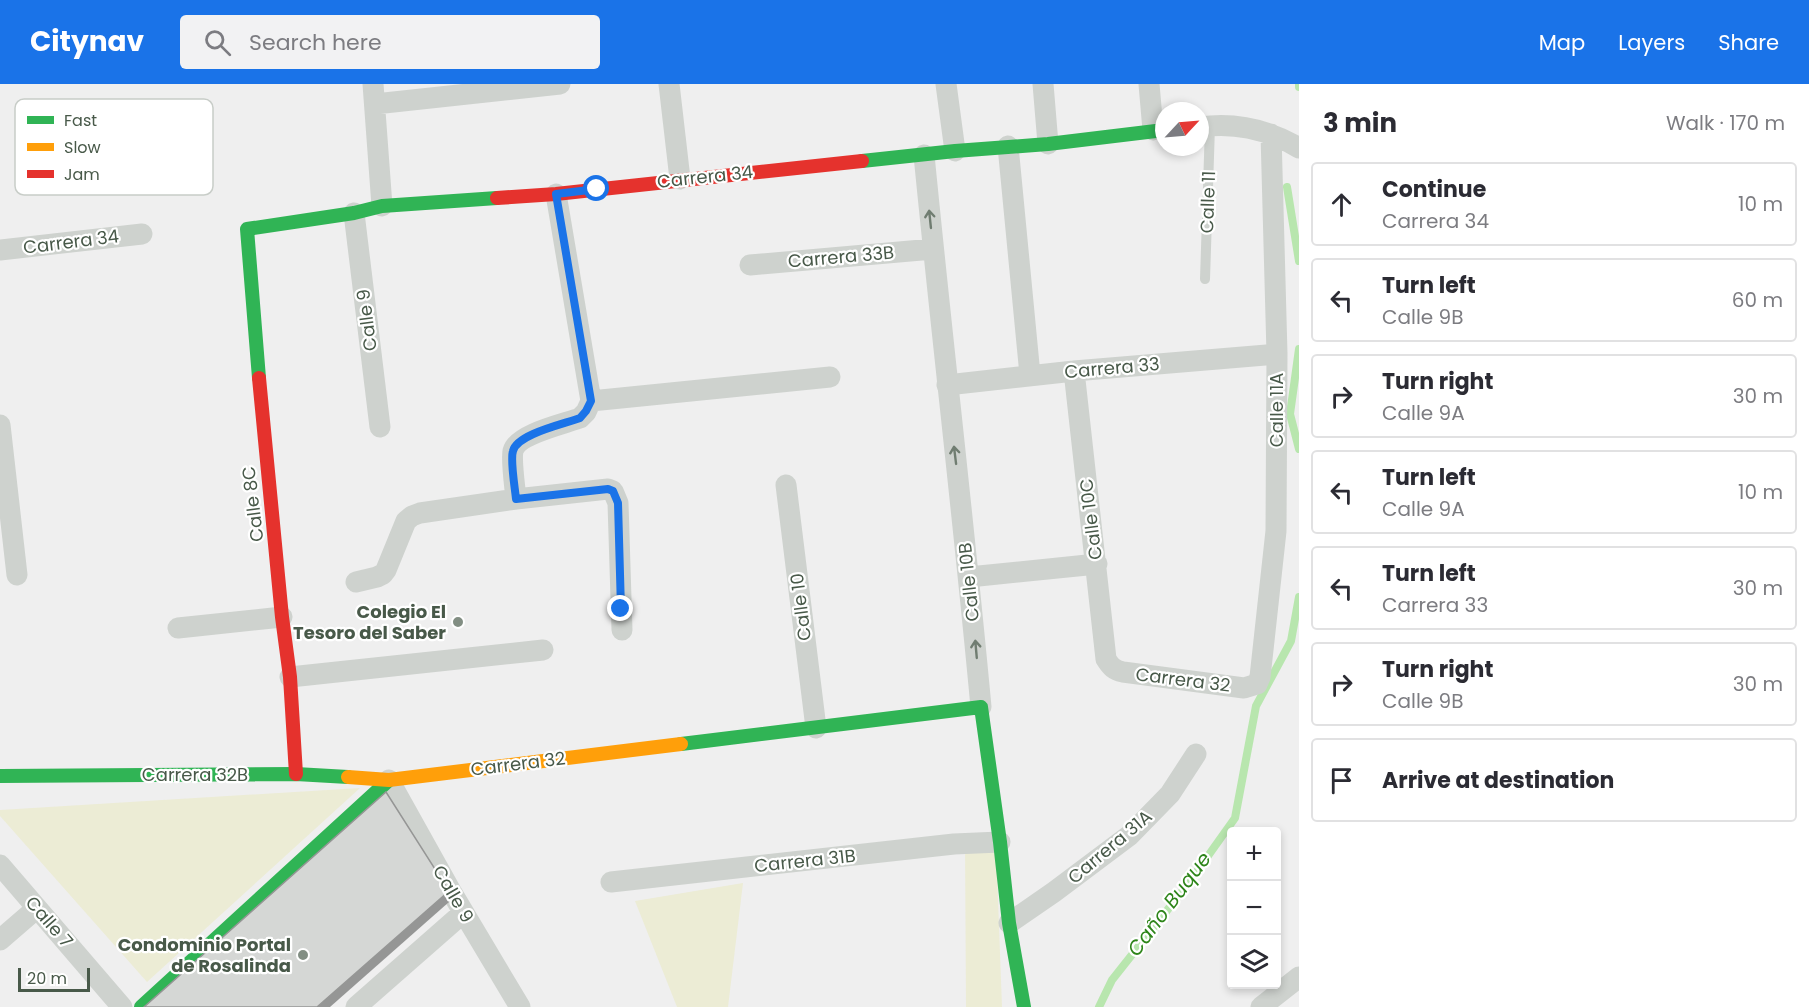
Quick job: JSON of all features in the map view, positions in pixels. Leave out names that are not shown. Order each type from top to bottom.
[{"type":"street","points":[[382,206],[374,94],[560,84]]},
{"type":"street","points":[[669,84],[680,179]]},
{"type":"street","points":[[946,84],[955,151]]},
{"type":"street","points":[[1043,84],[1048,144]]},
{"type":"street","points":[[1149,84],[1155,112]]},
{"type":"street","points":[[1209,126],[1241,127],[1271,134],[1299,148]]},
{"type":"street","name":"Carrera 34","points":[[247,229],[354,213],[382,206],[556,194],[955,151],[1048,144],[1155,131]]},
{"type":"street","name":"Calle 11A","points":[[1257,684],[1260,677],[1276,531],[1277,354],[1271,134]]},
{"type":"street","points":[[1008,146],[1030,375]]},
{"type":"street","name":"Calle 10B","points":[[924,155],[981,707],[1009,923],[1024,1007]]},
{"type":"street","points":[[516,499],[513,452],[517,444],[525,437],[580,418],[591,401],[556,194]]},
{"type":"street","name":"Calle 9","points":[[354,213],[380,427]]},
{"type":"street","name":"Calle 8C","points":[[247,229],[265,450],[290,677],[296,774]]},
{"type":"street","name":"Carrera 34","points":[[0,250],[142,234]]},
{"type":"street","name":"Carrera 33B","points":[[750,265],[933,249]]},
{"type":"street","name":"Carrera 33","points":[[947,385],[1030,375],[1277,354]]},
{"type":"street","name":"Calle 10C","points":[[1074,371],[1106,658],[1110,666]]},
{"type":"street","points":[[591,401],[830,377]]},
{"type":"street","points":[[0,425],[17,575]]},
{"type":"street","name":"Calle 10","points":[[786,485],[816,728]]},
{"type":"street","points":[[356,582],[382,574],[386,570],[406,521],[420,513],[608,489],[613,491],[618,503],[622,630]]},
{"type":"street","points":[[969,577],[1097,564]]},
{"type":"street","points":[[178,628],[282,617]]},
{"type":"street","points":[[290,677],[543,650]]},
{"type":"street","name":"Carrera 32","points":[[1110,666],[1114,670],[1123,672],[1244,688],[1257,684]]},
{"type":"street","name":"Carrera 32","points":[[389,780],[981,707]]},
{"type":"street","name":"Carrera 31A","points":[[1009,923],[1130,835],[1170,794],[1196,754]]},
{"type":"street","name":"Carrera 32B","points":[[0,776],[296,774],[389,780]]},
{"type":"street","points":[[141,1007],[389,780]]},
{"type":"street","name":"Calle 9","points":[[389,780],[463,913],[520,1007]]},
{"type":"street","name":"Carrera 31B","points":[[611,882],[954,844],[1000,842]]},
{"type":"street","name":"Calle 7","points":[[0,865],[122,1007]]},
{"type":"street","points":[[0,940],[37,908]]},
{"type":"street","points":[[356,1007],[463,913]]},
{"type":"street","points":[[1261,1007],[1299,977]]},
{"type":"lane","name":"Calle 11","points":[[1205,156],[1205,279]]},
{"type":"green space","points":[[360,788],[147,982],[0,816],[0,810]]},
{"type":"green space","points":[[965,845],[996,845],[1002,1007],[966,1007]]},
{"type":"green space","points":[[743,883],[728,1007],[677,1007],[635,901]]},
{"type":"building","name":"Condominio Portal de Rosalinda","points":[[386,792],[449,891],[317,1007],[144,1007]]},
{"type":"waterway","name":"Caño Buque","points":[[1287,187],[1299,261]]},
{"type":"waterway","name":"Caño Buque","points":[[1299,349],[1290,414],[1299,449]]},
{"type":"waterway","name":"Caño Buque","points":[[1099,1007],[1112,980],[1188,884],[1235,818],[1256,706],[1291,641],[1299,597]]},
{"type":"traffic: fast","points":[[862,161],[1048,144],[1155,131]]},
{"type":"traffic: fast","points":[[259,378],[247,229],[354,213],[382,206],[497,198]]},
{"type":"traffic: fast","points":[[681,744],[981,707],[1009,923],[1024,1007]]},
{"type":"traffic: fast","points":[[0,776],[296,774],[348,777]]},
{"type":"traffic: fast","points":[[141,1007],[389,780]]},
{"type":"traffic: slow","points":[[348,777],[389,780],[681,744]]},
{"type":"traffic: jam","points":[[497,198],[556,194],[862,161]]},
{"type":"traffic: jam","points":[[259,378],[290,677],[296,774]]},
{"type":"place","name":"Colegio El Tesoro del Saber","points":[[458,622]]},
{"type":"place","name":"Condominio Portal de Rosalinda","points":[[303,955]]},
{"type":"route","points":[[597,189],[556,194],[591,401],[580,418],[525,437],[517,444],[513,452],[516,499],[608,489],[613,491],[618,503],[621,609]]}]
